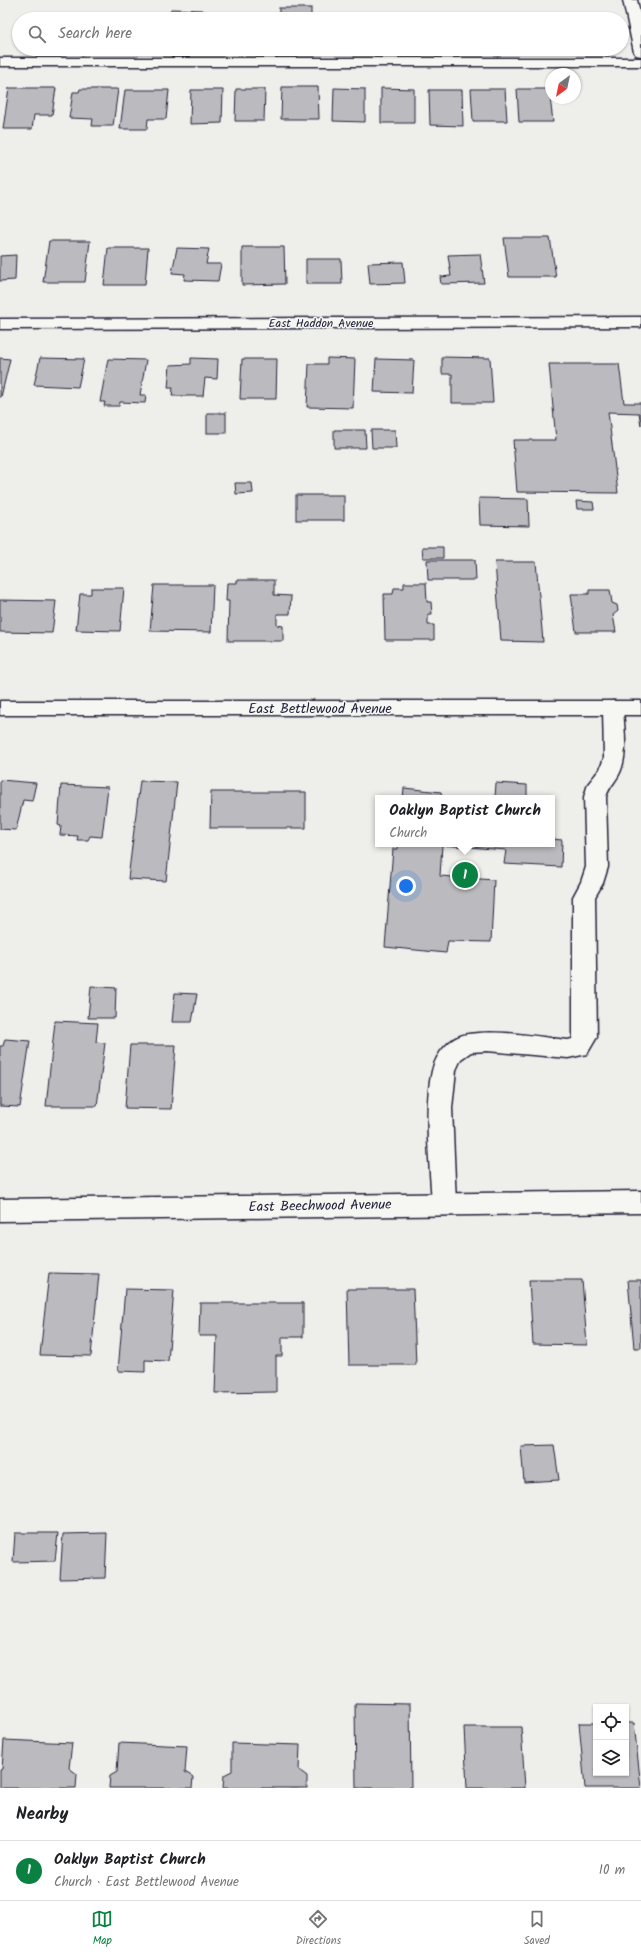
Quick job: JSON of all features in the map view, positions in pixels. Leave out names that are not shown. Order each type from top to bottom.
[{"type":"street","points":[[630,0],[641,52]]},
{"type":"street","points":[[0,62],[641,62]]},
{"type":"street","name":"East Haddon Avenue","points":[[0,324],[641,322]]},
{"type":"street","name":"East Bettlewood Avenue","points":[[0,708],[641,708]]},
{"type":"street","points":[[444,1204],[440,1108],[444,1070],[452,1054],[467,1043],[487,1042],[568,1049],[580,1047],[585,1037],[584,897],[592,883],[597,867],[595,797],[599,784],[610,772],[614,758],[613,708]]},
{"type":"street","name":"East Beechwood Avenue","points":[[0,1210],[641,1202]]},
{"type":"building","points":[[279,8],[311,8],[311,12],[279,12]]},
{"type":"building","points":[[171,9],[202,10],[202,12],[170,12]]},
{"type":"building","points":[[282,87],[318,87],[319,119],[281,119]]},
{"type":"building","points":[[9,88],[56,88],[52,115],[34,115],[32,129],[3,129]]},
{"type":"building","points":[[334,88],[365,89],[365,122],[333,121]]},
{"type":"building","points":[[381,88],[414,89],[414,123],[381,123]]},
{"type":"building","points":[[80,89],[118,89],[113,126],[92,126],[93,119],[69,118],[73,92],[79,92]]},
{"type":"building","points":[[236,89],[265,89],[264,121],[235,121]]},
{"type":"building","points":[[471,89],[505,89],[507,121],[473,121]]},
{"type":"building","points":[[517,89],[545,89],[545,104],[551,104],[553,122],[519,122]]},
{"type":"building","points":[[125,90],[169,90],[166,119],[148,119],[147,129],[120,129]]},
{"type":"building","points":[[191,90],[223,90],[222,123],[190,124]]},
{"type":"building","points":[[429,90],[462,90],[463,126],[430,125]]},
{"type":"building","points":[[504,238],[550,238],[556,277],[509,277]]},
{"type":"building","points":[[49,241],[90,241],[85,282],[43,282]]},
{"type":"building","points":[[242,247],[284,247],[285,284],[242,285]]},
{"type":"building","points":[[108,248],[148,248],[145,285],[104,285]]},
{"type":"building","points":[[177,248],[209,249],[206,264],[221,264],[218,281],[184,280],[185,274],[172,273]]},
{"type":"building","points":[[480,254],[484,283],[441,284],[440,277],[451,276],[448,255]]},
{"type":"building","points":[[16,255],[15,280],[0,281],[0,256]]},
{"type":"building","points":[[306,259],[341,259],[342,284],[306,284]]},
{"type":"building","points":[[403,262],[405,283],[370,284],[368,263]]},
{"type":"building","points":[[442,357],[490,358],[493,403],[452,403],[452,374],[442,374]]},
{"type":"building","points":[[0,358],[10,359],[1,397],[0,397]]},
{"type":"building","points":[[40,358],[84,359],[78,387],[34,385]]},
{"type":"building","points":[[191,358],[218,359],[217,379],[205,378],[203,396],[172,396],[173,388],[168,388],[170,365],[191,364]]},
{"type":"building","points":[[327,358],[355,359],[353,408],[307,407],[309,364],[327,364]]},
{"type":"building","points":[[108,359],[146,360],[140,395],[146,395],[145,403],[120,402],[119,406],[104,406],[105,402],[100,402]]},
{"type":"building","points":[[242,359],[277,359],[276,399],[240,399]]},
{"type":"building","points":[[376,359],[414,360],[412,393],[374,392]]},
{"type":"building","points":[[549,364],[619,364],[624,403],[641,403],[641,425],[639,413],[608,412],[618,493],[517,492],[513,440],[556,440]]},
{"type":"building","points":[[207,413],[226,413],[226,433],[207,433]]},
{"type":"building","points":[[334,430],[365,430],[366,448],[334,448]]},
{"type":"building","points":[[371,430],[395,430],[396,448],[372,448]]},
{"type":"building","points":[[235,483],[252,483],[253,493],[236,494]]},
{"type":"building","points":[[296,495],[344,495],[344,520],[296,520]]},
{"type":"building","points":[[479,498],[528,499],[529,526],[480,525]]},
{"type":"building","points":[[576,501],[593,502],[594,509],[577,509]]},
{"type":"building","points":[[422,547],[443,547],[443,558],[423,558]]},
{"type":"building","points":[[427,560],[475,560],[476,580],[428,580]]},
{"type":"building","points":[[495,562],[536,562],[543,642],[501,641]]},
{"type":"building","points":[[237,580],[274,580],[274,595],[291,596],[290,614],[277,614],[277,625],[283,626],[283,641],[228,641],[229,601],[226,601],[227,583],[237,583]]},
{"type":"building","points":[[404,583],[426,583],[427,602],[431,602],[432,614],[428,614],[428,625],[434,625],[434,640],[385,640],[384,594],[393,594],[394,588],[404,588]]},
{"type":"building","points":[[154,585],[213,585],[211,632],[150,631]]},
{"type":"building","points":[[91,588],[124,588],[120,631],[76,630],[80,594],[91,594]]},
{"type":"building","points":[[589,590],[610,590],[612,603],[617,605],[618,611],[613,615],[616,632],[576,632],[571,594],[589,594]]},
{"type":"building","points":[[0,600],[56,601],[52,633],[0,632]]},
{"type":"building","points":[[0,780],[36,783],[32,801],[23,800],[16,830],[0,829]]},
{"type":"building","points":[[140,781],[177,782],[166,881],[128,879]]},
{"type":"building","points":[[496,783],[527,785],[527,795],[495,795]]},
{"type":"building","points":[[61,785],[108,787],[102,837],[90,836],[88,840],[77,840],[78,836],[60,835],[61,826],[58,825]]},
{"type":"building","points":[[404,788],[441,792],[442,795],[403,795]]},
{"type":"building","points":[[211,792],[306,792],[306,828],[210,828]]},
{"type":"building","points":[[555,839],[562,840],[561,867],[504,864],[506,850],[468,847],[555,847]]},
{"type":"building","points":[[398,847],[442,847],[440,876],[494,880],[491,942],[448,941],[446,953],[385,947],[393,849],[398,849]]},
{"type":"building","points":[[91,986],[116,988],[115,1018],[88,1018]]},
{"type":"building","points":[[175,993],[197,994],[192,1022],[172,1022]]},
{"type":"building","points":[[55,1021],[98,1023],[96,1042],[105,1043],[97,1106],[46,1106]]},
{"type":"building","points":[[5,1039],[30,1041],[20,1107],[0,1106],[0,1046],[3,1046]]},
{"type":"building","points":[[130,1045],[176,1045],[171,1109],[125,1108]]},
{"type":"building","points":[[49,1273],[99,1274],[91,1356],[40,1355]]},
{"type":"building","points":[[529,1280],[582,1280],[587,1345],[533,1344]]},
{"type":"building","points":[[628,1280],[641,1280],[641,1348],[634,1348]]},
{"type":"building","points":[[125,1289],[174,1290],[168,1361],[145,1360],[145,1372],[118,1371]]},
{"type":"building","points":[[347,1289],[413,1289],[416,1365],[349,1365]]},
{"type":"building","points":[[200,1303],[303,1303],[303,1337],[282,1337],[282,1356],[276,1356],[276,1392],[215,1393],[217,1336],[199,1336]]},
{"type":"building","points":[[554,1445],[559,1480],[524,1482],[521,1446]]},
{"type":"building","points":[[15,1533],[58,1533],[55,1561],[13,1562]]},
{"type":"building","points":[[107,1533],[105,1578],[60,1579],[63,1534]]},
{"type":"building","points":[[355,1703],[410,1704],[411,1788],[356,1788]]},
{"type":"building","points":[[579,1723],[593,1723],[593,1776],[629,1776],[629,1723],[634,1723],[641,1788],[585,1788]]},
{"type":"building","points":[[464,1727],[521,1727],[525,1788],[467,1788]]},
{"type":"building","points":[[4,1740],[72,1743],[69,1768],[77,1774],[76,1788],[0,1788],[0,1770],[2,1769]]},
{"type":"building","points":[[119,1743],[187,1746],[185,1772],[193,1777],[192,1788],[109,1788],[110,1776],[117,1772]]},
{"type":"building","points":[[232,1743],[300,1745],[299,1770],[307,1776],[307,1788],[223,1788],[224,1775],[232,1771]]},
{"type":"place","name":"Oaklyn Baptist Church","points":[[465,875]]}]
